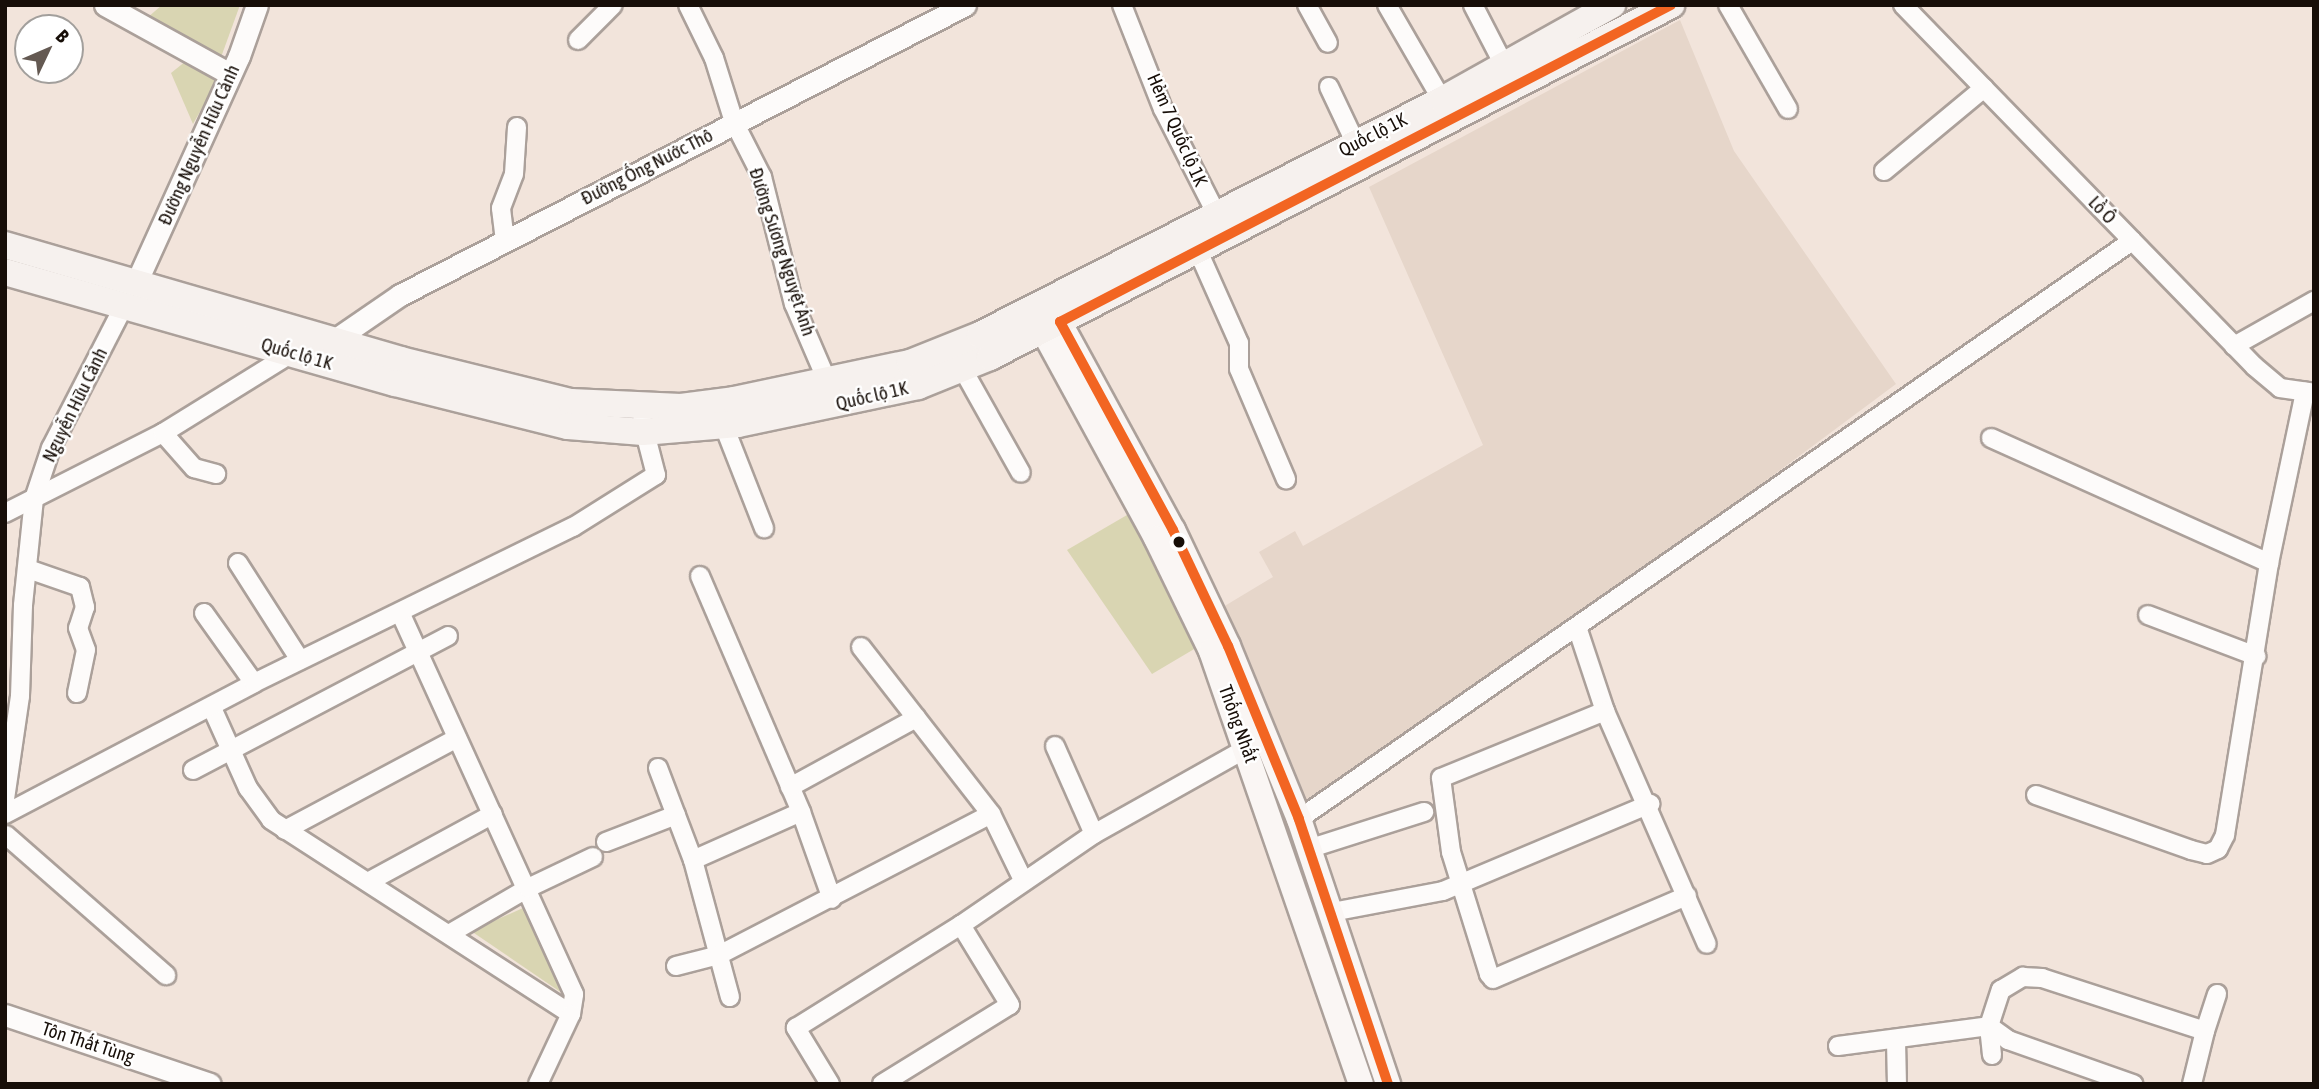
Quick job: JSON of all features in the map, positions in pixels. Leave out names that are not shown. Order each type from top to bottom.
[{"type":"main road","name":"Quốc lộ 1K","points":[[680,419],[910,363],[1046,316],[1198,251],[1294,189],[1356,144],[1442,100],[1612,5]]},
{"type":"main road","name":"Quốc lộ 1K","points":[[5,245],[130,295],[292,353],[568,426],[680,419],[724,426],[904,389],[962,368],[1217,215],[1294,189],[1671,5]]},
{"type":"main road","name":"Quốc lộ 1K","points":[[5,271],[336,339],[642,420]]},
{"type":"main road","name":"Thống Nhất","points":[[1046,316],[1211,651],[1247,748],[1361,1084]]},
{"type":"main road","name":"Thống Nhất","points":[[1046,316],[1173,530],[1228,646],[1298,819],[1332,912],[1388,1084]]},
{"type":"main road","points":[[1285,858],[1308,849]]},
{"type":"street","points":[[106,5],[230,74]]},
{"type":"street","name":"Đường Nguyễn Hữu Cảnh","points":[[130,295],[230,74],[257,5]]},
{"type":"street","points":[[578,40],[613,5]]},
{"type":"street","name":"Đường Sương Nguyệt Ánh","points":[[688,5],[714,58],[734,122],[762,177],[794,304],[828,383]]},
{"type":"street","name":"Đường Ống Nước Thô","points":[[336,339],[389,302],[965,5]]},
{"type":"street","name":"Hẻm 7 Quốc lộ 1K","points":[[1122,5],[1163,109],[1217,215]]},
{"type":"street","points":[[1307,5],[1328,43]]},
{"type":"street","points":[[1387,5],[1442,100]]},
{"type":"street","points":[[1473,5],[1504,65]]},
{"type":"street","points":[[1728,5],[1788,109]]},
{"type":"street","name":"Lồ Ô","points":[[1903,5],[2234,346],[2280,388],[2309,392]]},
{"type":"street","points":[[1329,87],[1356,144]]},
{"type":"street","points":[[1884,171],[1984,88]]},
{"type":"street","points":[[505,241],[502,208],[514,174],[517,127]]},
{"type":"street","points":[[1298,819],[1577,630],[2132,241]]},
{"type":"street","points":[[1198,251],[1239,343],[1239,369],[1286,479]]},
{"type":"street","name":"Nguyễn Hữu Cảnh","points":[[5,799],[20,695],[34,499],[51,448],[130,295]]},
{"type":"street","points":[[2234,346],[2314,301]]},
{"type":"street","points":[[5,513],[163,433],[292,353]]},
{"type":"street","points":[[962,368],[1021,473]]},
{"type":"street","points":[[2036,795],[2207,855],[2218,849],[2225,835],[2269,563],[2309,392]]},
{"type":"street","points":[[5,814],[212,708],[254,683],[573,527],[656,475],[642,420]]},
{"type":"street","points":[[724,426],[764,528]]},
{"type":"street","points":[[163,433],[194,468],[216,474]]},
{"type":"street","points":[[1991,438],[2269,563]]},
{"type":"street","points":[[238,563],[300,660]]},
{"type":"street","points":[[27,569],[80,587],[85,607],[78,628],[86,650],[77,692]]},
{"type":"street","points":[[700,576],[801,812],[832,899]]},
{"type":"street","points":[[205,613],[254,683]]},
{"type":"street","points":[[400,613],[528,888],[574,994],[571,1014],[538,1084]]},
{"type":"street","points":[[2148,615],[2256,656]]},
{"type":"street","points":[[1577,630],[1605,710],[1650,804],[1707,944]]},
{"type":"street","points":[[193,770],[420,654],[448,636]]},
{"type":"street","points":[[860,647],[991,814],[1023,880]]},
{"type":"street","points":[[212,708],[257,804],[285,830],[571,1014]]},
{"type":"street","points":[[1605,710],[1444,774],[1451,852],[1493,979],[1687,896]]},
{"type":"street","points":[[790,787],[916,718]]},
{"type":"street","points":[[285,830],[457,738]]},
{"type":"street","points":[[1055,746],[1094,834]]},
{"type":"street","points":[[830,1084],[796,1028],[961,925],[1023,880],[1094,834],[1247,748]]},
{"type":"street","points":[[658,768],[693,860],[730,998]]},
{"type":"street","points":[[1332,912],[1443,891],[1459,881],[1650,804]]},
{"type":"street","points":[[693,860],[801,812]]},
{"type":"street","points":[[1308,849],[1424,812]]},
{"type":"street","points":[[368,882],[493,814]]},
{"type":"street","points":[[676,966],[719,955],[832,899],[991,814]]},
{"type":"street","points":[[606,842],[676,815]]},
{"type":"street","points":[[6,835],[166,975]]},
{"type":"street","points":[[449,934],[528,888],[593,857]]},
{"type":"street","points":[[882,1084],[1010,1005],[961,925]]},
{"type":"street","points":[[1992,1055],[1989,1026],[2001,989],[2023,977],[2141,1007],[2205,1031]]},
{"type":"street","points":[[2192,1084],[2217,994]]},
{"type":"street","name":"Tôn Thất Tùng","points":[[5,1016],[210,1084]]},
{"type":"street","points":[[1838,1046],[1887,1038],[1896,1041],[1937,1030],[1989,1026],[2008,1040],[2133,1084]]},
{"type":"street","points":[[1896,1041],[1897,1084]]},
{"type":"shaded area","points":[[162,5],[240,5],[220,60],[147,18]]},
{"type":"shaded area","points":[[1680,20],[1734,151],[1896,384],[1616,592],[1304,808],[1223,607],[1273,577],[1259,552],[1295,531],[1303,546],[1483,445],[1369,187]]},
{"type":"shaded area","points":[[186,61],[219,78],[193,124],[171,73]]},
{"type":"shaded area","points":[[1139,508],[1206,642],[1152,674],[1067,550]]},
{"type":"shaded area","points":[[523,908],[562,993],[471,931]]},
{"type":"transit line","points":[[1388,1084],[1299,819],[1228,646],[1173,530],[1060,322],[1671,5]]}]
